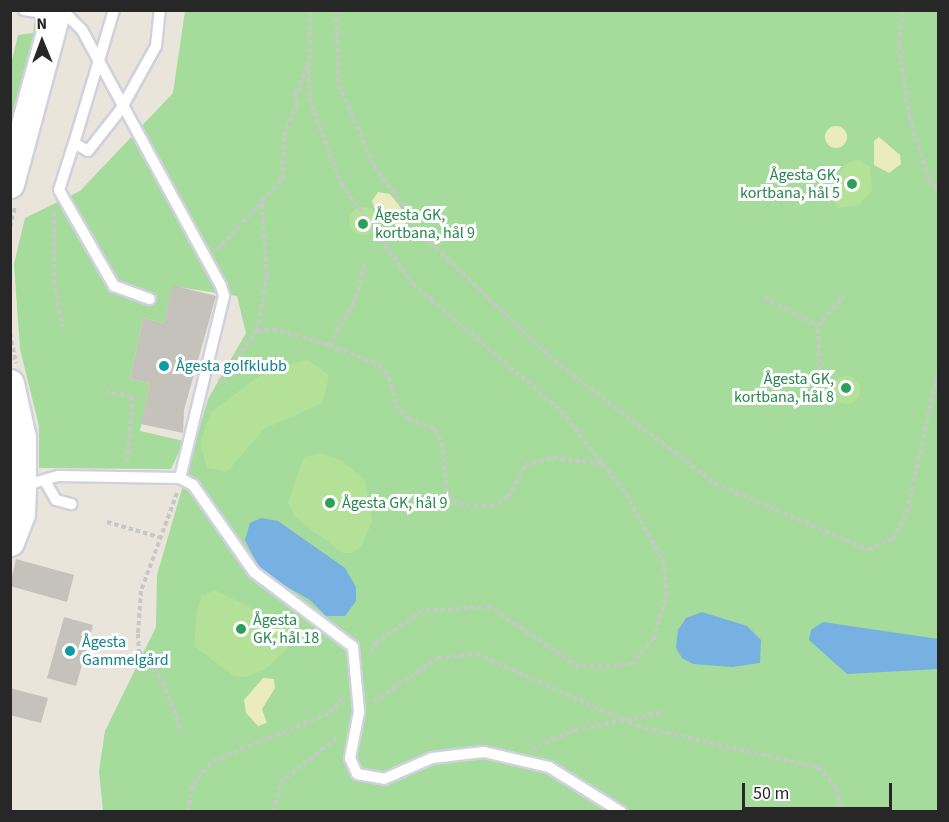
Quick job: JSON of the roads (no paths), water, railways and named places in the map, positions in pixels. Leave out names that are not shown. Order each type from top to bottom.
[{"type":"street","points":[[10,184],[56,13]]},
{"type":"street","points":[[10,384],[34,484],[10,542]]},
{"type":"lane","points":[[24,10],[56,13],[69,17],[98,60],[121,109],[224,296],[180,478]]},
{"type":"lane","points":[[114,10],[58,190],[114,286],[150,299]]},
{"type":"lane","points":[[74,143],[88,151],[121,109],[156,46],[160,10]]},
{"type":"lane","points":[[34,484],[58,476],[126,479],[180,478],[206,500],[254,572],[341,634],[353,647],[359,674],[358,712],[350,758],[357,774],[384,779],[432,758],[465,751],[522,758],[549,767],[621,812]]},
{"type":"lane","points":[[34,484],[56,500],[71,504]]},
{"type":"water","points":[[261,518],[278,521],[345,568],[356,587],[356,601],[345,616],[326,616],[310,600],[261,572],[245,540],[250,523]]},
{"type":"water","points":[[702,612],[747,626],[761,640],[760,663],[732,667],[693,664],[682,658],[676,648],[678,630],[686,618]]},
{"type":"water","points":[[823,622],[938,639],[938,669],[847,674],[809,640],[811,630]]},
{"type":"place","name":"Ågesta GK, kortbana, hål 5","points":[[852,184]]},
{"type":"place","name":"Ågesta GK, kortbana, hål 9","points":[[363,224]]},
{"type":"place","name":"Ågesta golfklubb","points":[[164,366]]},
{"type":"place","name":"Ågesta GK, kortbana, hål 8","points":[[846,388]]},
{"type":"place","name":"Ågesta GK, hål 9","points":[[330,503]]},
{"type":"place","name":"Ågesta GK, hål 18","points":[[241,629]]},
{"type":"place","name":"Ågesta Gammelgård","points":[[70,651]]}]
